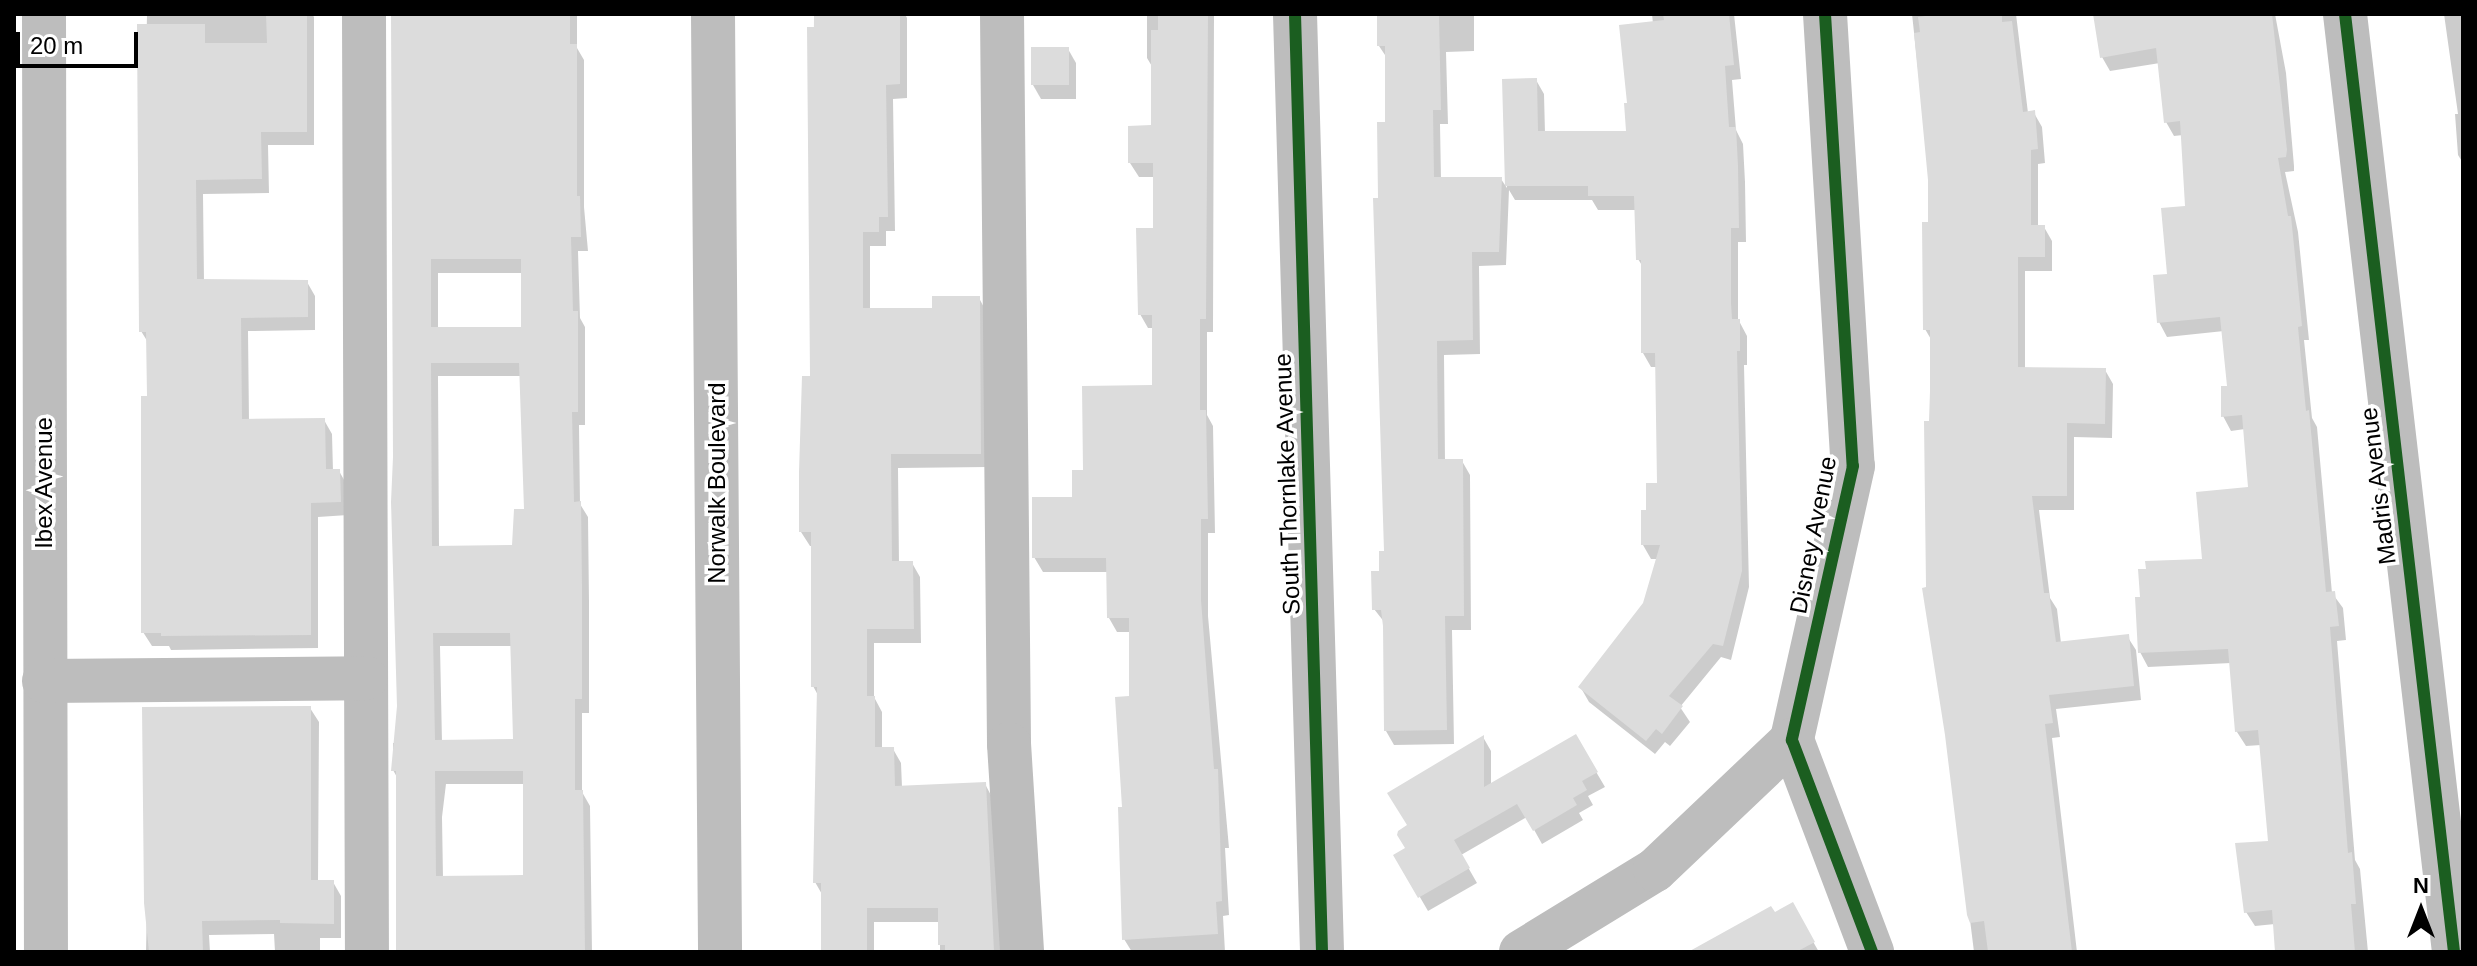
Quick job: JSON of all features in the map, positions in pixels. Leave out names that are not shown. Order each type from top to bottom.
[{"type":"street","name":"Ibex Avenue","points":[[44,14],[46,952]]},
{"type":"street","points":[[364,14],[367,952]]},
{"type":"street","name":"Norwalk Boulevard","points":[[713,14],[720,952]]},
{"type":"street","points":[[1002,14],[1009,744],[1022,952]]},
{"type":"street","name":"South Thornlake Avenue","points":[[1295,14],[1322,952]]},
{"type":"street","name":"Disney Avenue","points":[[1792,740],[1853,466],[1825,14]]},
{"type":"street","name":"Madris Avenue","points":[[2345,14],[2454,952]]},
{"type":"street","points":[[44,681],[366,678]]},
{"type":"street","points":[[1521,952],[1655,870],[1792,740],[1872,952]]},
{"type":"building","points":[[266,14],[307,14],[307,132],[261,132],[262,179],[196,180],[197,279],[308,280],[308,317],[241,318],[242,419],[325,418],[326,469],[340,469],[341,502],[311,503],[311,635],[161,636],[161,633],[141,633],[141,396],[147,396],[146,332],[139,332],[137,24],[205,24],[205,43],[267,43]]},
{"type":"building","points":[[391,14],[570,14],[570,44],[577,44],[577,196],[580,196],[581,237],[571,237],[573,311],[578,311],[578,412],[572,412],[574,502],[581,501],[582,586],[582,699],[575,699],[575,790],[583,790],[585,952],[396,952],[396,771],[391,771],[397,706],[391,502]],"holes":[[[431,259],[521,259],[521,327],[431,327]],[[431,363],[519,363],[524,509],[514,509],[512,545],[432,546]],[[433,633],[510,633],[513,739],[435,740]],[[435,771],[523,771],[523,875],[436,876]]]},
{"type":"building","points":[[814,14],[900,14],[900,84],[886,85],[888,217],[879,217],[879,232],[863,232],[863,308],[932,308],[932,296],[980,296],[981,454],[891,454],[892,561],[913,561],[914,629],[867,629],[867,696],[875,696],[875,747],[894,747],[895,786],[986,782],[994,952],[945,952],[945,945],[938,945],[938,908],[867,908],[867,952],[821,952],[821,883],[813,883],[817,687],[811,687],[811,532],[799,532],[802,376],[810,376],[807,27],[814,27]]},
{"type":"building","points":[[1158,14],[1208,14],[1206,319],[1200,319],[1200,410],[1206,410],[1208,519],[1201,519],[1201,600],[1214,769],[1218,769],[1222,901],[1216,902],[1218,934],[1122,940],[1118,807],[1122,807],[1115,697],[1129,696],[1129,618],[1107,618],[1106,558],[1032,558],[1032,497],[1072,497],[1072,470],[1083,470],[1082,386],[1152,385],[1152,315],[1138,315],[1136,228],[1153,228],[1153,163],[1128,163],[1128,126],[1151,125],[1151,30],[1158,30]]},
{"type":"building","points":[[1377,14],[1439,14],[1441,110],[1433,110],[1434,177],[1502,177],[1499,252],[1472,252],[1473,340],[1437,341],[1438,459],[1463,459],[1464,616],[1445,616],[1447,730],[1384,731],[1383,626],[1381,610],[1372,610],[1371,571],[1379,571],[1379,551],[1384,551],[1373,198],[1378,198],[1377,122],[1385,122],[1385,46],[1377,46]]},
{"type":"building","points":[[1663,14],[1729,14],[1734,65],[1725,66],[1729,127],[1736,127],[1738,166],[1739,228],[1731,228],[1731,303],[1732,319],[1740,319],[1740,351],[1737,351],[1742,571],[1723,646],[1713,644],[1669,696],[1683,706],[1662,734],[1656,729],[1646,741],[1578,687],[1643,603],[1660,545],[1641,545],[1641,510],[1646,510],[1646,483],[1657,483],[1655,353],[1641,353],[1641,260],[1636,260],[1634,196],[1588,196],[1588,186],[1505,186],[1502,79],[1537,78],[1538,131],[1626,131],[1624,103],[1627,103],[1619,25],[1664,20]]},
{"type":"building","points":[[2002,14],[2002,22],[2012,21],[2023,112],[2035,110],[2038,149],[2031,150],[2031,225],[2045,225],[2045,257],[2018,257],[2018,367],[2106,368],[2105,424],[2067,423],[2067,496],[2032,496],[2044,593],[2049,593],[2056,642],[2129,634],[2134,686],[2049,695],[2053,723],[2045,724],[2072,952],[1988,952],[1984,921],[1970,923],[1967,915],[1945,735],[1922,588],[1926,587],[1924,421],[1929,421],[1930,330],[1923,330],[1922,222],[1928,222],[1928,180],[1914,33],[1920,32],[1918,17]]},
{"type":"building","points":[[2093,14],[2272,14],[2287,150],[2286,157],[2278,158],[2288,216],[2291,216],[2302,326],[2298,327],[2326,592],[2335,591],[2339,626],[2330,627],[2348,853],[2352,852],[2356,904],[2351,904],[2355,952],[2275,952],[2272,910],[2244,913],[2235,843],[2268,841],[2258,730],[2235,732],[2228,649],[2138,653],[2135,597],[2140,597],[2138,569],[2146,569],[2145,561],[2202,559],[2196,492],[2248,487],[2242,415],[2221,417],[2221,386],[2227,386],[2220,317],[2157,323],[2153,275],[2167,274],[2161,208],[2185,206],[2180,121],[2164,123],[2156,48],[2100,58]]},
{"type":"building","points":[[1031,47],[1069,47],[1069,85],[1031,85]]},
{"type":"building","points":[[311,706],[311,880],[334,880],[334,924],[280,923],[280,920],[202,921],[203,952],[149,952],[144,903],[142,707]]},
{"type":"building","points":[[1576,734],[1598,772],[1582,781],[1587,790],[1573,798],[1577,805],[1533,831],[1517,804],[1454,840],[1470,868],[1418,898],[1393,855],[1405,848],[1397,835],[1407,825],[1387,793],[1484,735],[1484,787]]},
{"type":"building","points":[[1793,902],[1815,942],[1796,952],[1688,952],[1771,906],[1775,912]]},
{"type":"cycle path","points":[[1295,14],[1322,952]]},
{"type":"cycle path","points":[[1825,14],[1853,466],[1792,740],[1872,952]]},
{"type":"cycle path","points":[[2345,14],[2454,952]]}]
